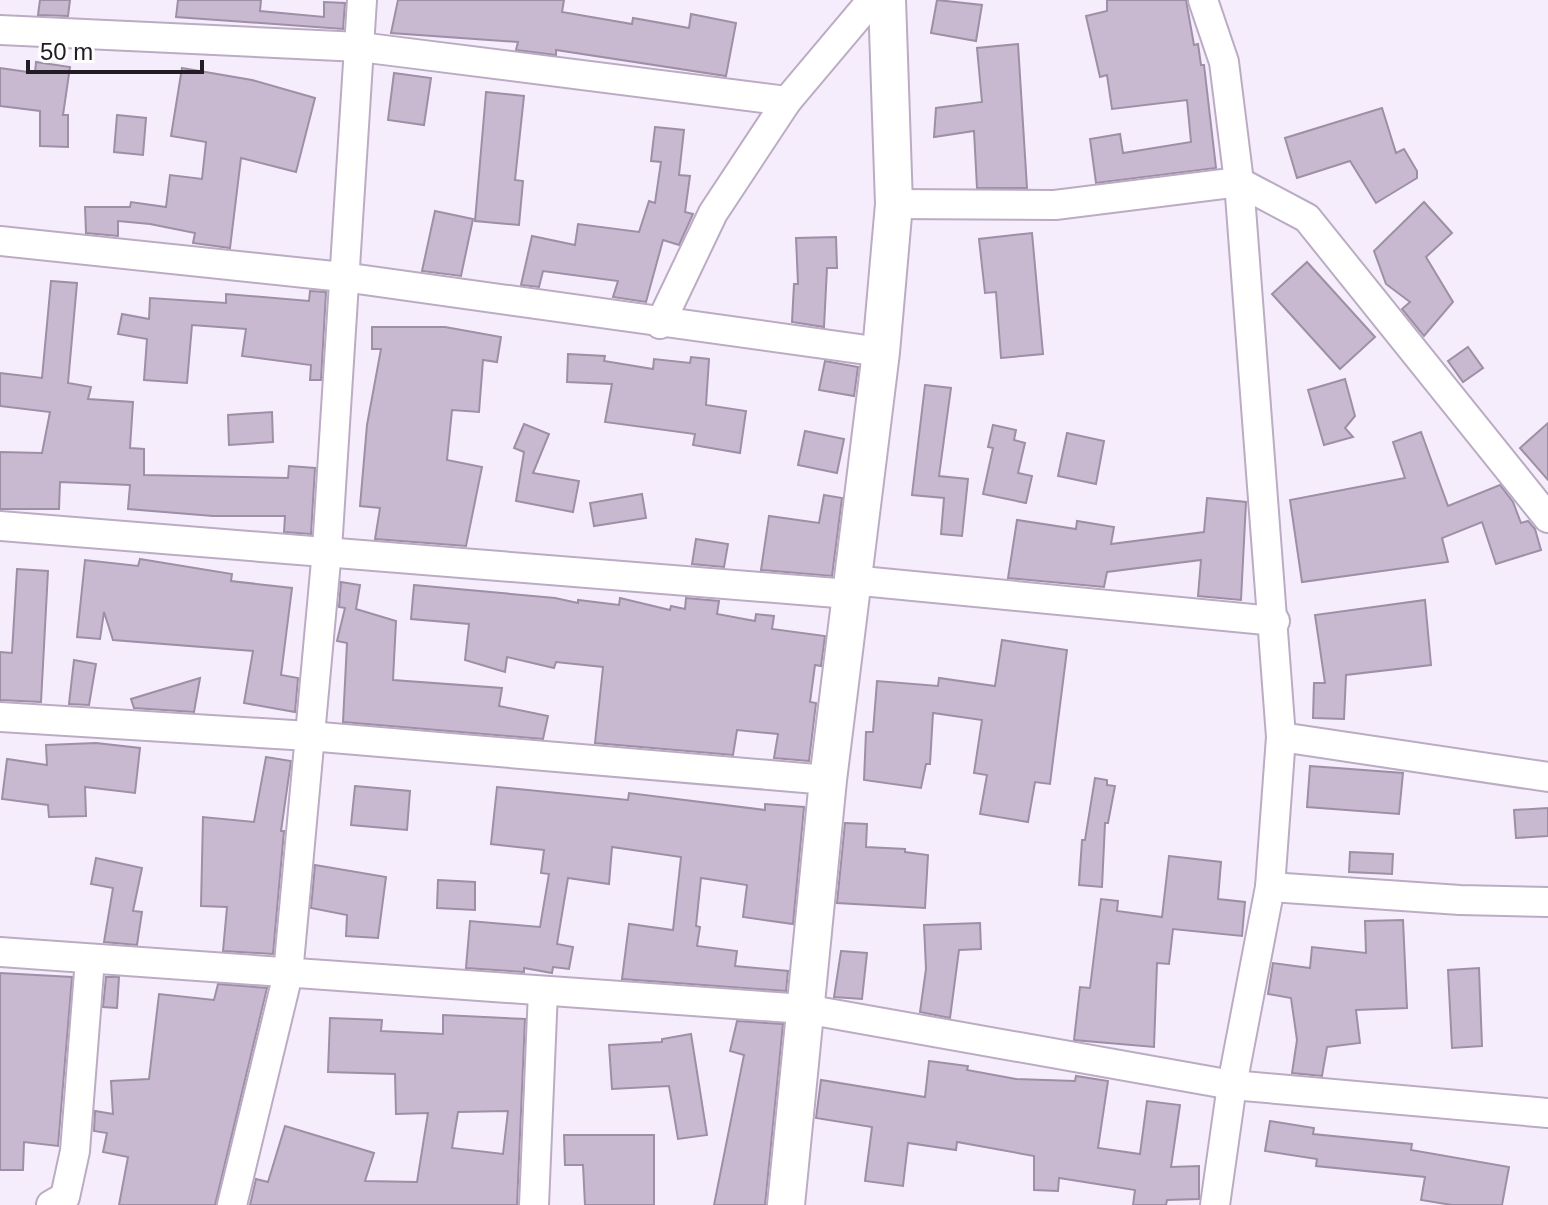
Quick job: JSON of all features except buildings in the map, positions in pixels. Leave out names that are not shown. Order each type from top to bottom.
[{"type":"street","points":[[232,1205],[288,974],[327,550],[362,0]]},
{"type":"street","points":[[660,324],[713,213],[787,101],[872,0]]},
{"type":"street","points":[[786,1205],[828,780],[881,352],[894,204],[887,0]]},
{"type":"street","points":[[1203,0],[1224,62],[1239,182],[1275,621],[1281,737],[1270,887],[1232,1085],[1215,1205]]},
{"type":"street","points":[[0,30],[360,47],[787,101]]},
{"type":"street","points":[[894,204],[1055,205],[1239,182],[1307,218],[1548,518]]},
{"type":"street","points":[[0,241],[343,277],[660,324],[881,352]]},
{"type":"street","points":[[0,526],[1275,621]]},
{"type":"street","points":[[0,717],[309,736],[828,780]]},
{"type":"street","points":[[1281,737],[1548,777]]},
{"type":"street","points":[[1270,887],[1460,900],[1548,902]]},
{"type":"street","points":[[0,952],[805,1009],[1232,1085],[1548,1113]]},
{"type":"street","points":[[51,1205],[65,1197],[75,1151],[90,959]]},
{"type":"street","points":[[534,1205],[543,991]]}]
